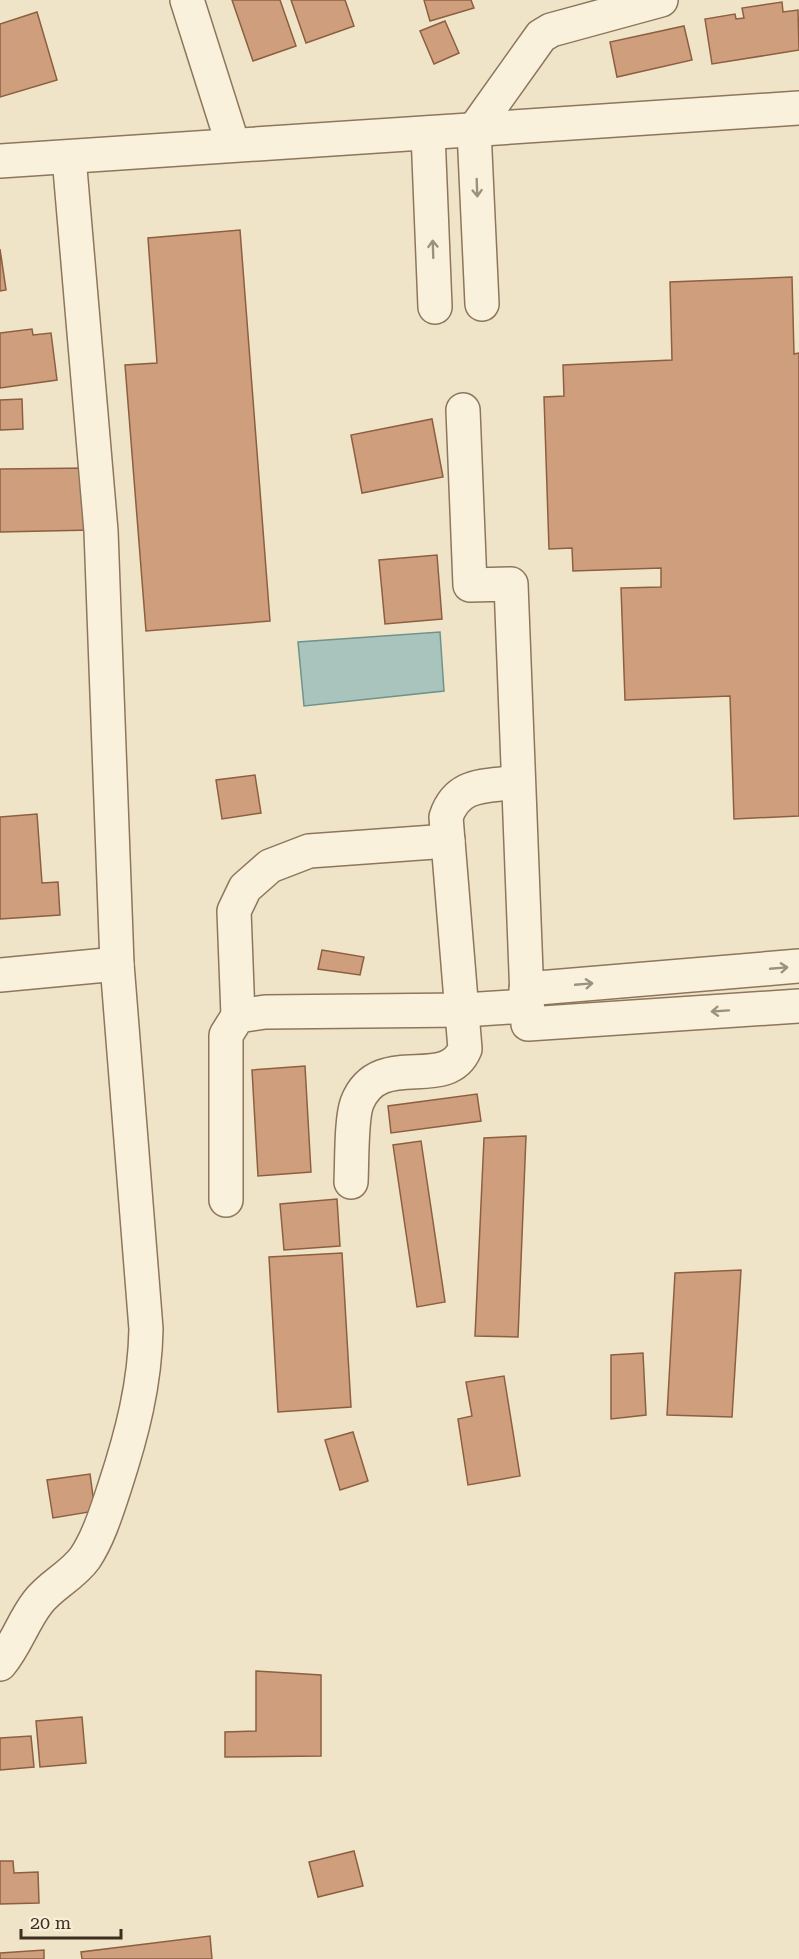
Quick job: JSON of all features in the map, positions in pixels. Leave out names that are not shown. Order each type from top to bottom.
[{"type":"street","points":[[187,0],[233,145]]},
{"type":"street","points":[[482,304],[474,130],[541,36],[551,30],[661,0]]},
{"type":"street","points":[[0,162],[799,108]]},
{"type":"street","points":[[428,133],[435,307]]},
{"type":"street","points":[[0,1664],[10,1652],[38,1602],[77,1566],[95,1539],[119,1475],[140,1401],[146,1365],[146,1329],[117,964],[101,531],[69,157]]},
{"type":"street","points":[[463,410],[470,585],[511,584],[527,1006]]},
{"type":"street","points":[[351,1182],[356,1104],[366,1089],[379,1078],[394,1072],[447,1070],[460,1060],[465,1049],[464,1010],[447,818],[452,801],[466,789],[517,782]]},
{"type":"street","points":[[226,1200],[226,1035],[238,1016],[234,911],[245,888],[270,866],[309,851],[448,841]]},
{"type":"street","points":[[0,975],[117,964]]},
{"type":"street","points":[[527,1006],[799,966]]},
{"type":"street","points":[[238,1016],[266,1012],[464,1010],[527,1006],[799,1006]]},
{"type":"water","points":[[440,632],[444,691],[304,706],[298,642]]},
{"type":"building","points":[[232,0],[280,0],[296,46],[253,61]]},
{"type":"building","points":[[291,0],[345,0],[354,26],[306,43]]},
{"type":"building","points":[[424,0],[471,0],[474,8],[430,21]]},
{"type":"building","points":[[782,2],[783,12],[798,10],[799,50],[712,64],[705,19],[735,14],[736,19],[744,18],[742,8]]},
{"type":"building","points":[[37,12],[57,80],[0,97],[0,24]]},
{"type":"building","points":[[445,21],[459,53],[434,64],[420,31]]},
{"type":"building","points":[[684,26],[692,60],[617,77],[610,42]]},
{"type":"building","points":[[240,230],[270,621],[146,631],[125,365],[157,363],[148,238]]},
{"type":"building","points":[[0,249],[6,290],[0,291]]},
{"type":"building","points":[[792,277],[794,354],[799,353],[799,816],[734,819],[730,696],[625,700],[621,588],[661,587],[661,568],[573,571],[572,548],[549,549],[544,397],[564,396],[563,365],[672,360],[670,282]]},
{"type":"building","points":[[32,329],[33,335],[51,333],[57,380],[0,388],[0,333]]},
{"type":"building","points":[[22,399],[23,429],[0,430],[0,400]]},
{"type":"building","points":[[432,419],[443,477],[362,493],[351,435]]},
{"type":"building","points":[[91,468],[92,530],[0,532],[0,469]]},
{"type":"building","points":[[437,555],[442,619],[385,624],[379,560]]},
{"type":"building","points":[[255,775],[261,813],[222,819],[216,780]]},
{"type":"building","points":[[37,814],[42,883],[58,882],[60,915],[0,919],[0,817]]},
{"type":"building","points":[[322,950],[364,957],[360,975],[318,969]]},
{"type":"building","points":[[305,1066],[311,1172],[258,1176],[252,1070]]},
{"type":"building","points":[[477,1094],[481,1121],[391,1133],[388,1106]]},
{"type":"building","points":[[526,1136],[518,1337],[475,1336],[484,1138]]},
{"type":"building","points":[[421,1141],[445,1302],[417,1307],[393,1145]]},
{"type":"building","points":[[337,1199],[340,1246],[284,1250],[280,1204]]},
{"type":"building","points":[[342,1253],[351,1407],[278,1412],[269,1257]]},
{"type":"building","points":[[741,1270],[732,1417],[667,1415],[675,1273]]},
{"type":"building","points":[[643,1353],[646,1415],[611,1419],[611,1355]]},
{"type":"building","points":[[504,1376],[520,1476],[468,1485],[458,1419],[472,1416],[466,1382]]},
{"type":"building","points":[[353,1432],[368,1481],[340,1490],[325,1440]]},
{"type":"building","points":[[90,1474],[95,1511],[53,1518],[47,1480]]},
{"type":"building","points":[[256,1671],[321,1675],[321,1756],[225,1757],[225,1732],[256,1731]]},
{"type":"building","points":[[82,1717],[86,1763],[40,1767],[36,1721]]},
{"type":"building","points":[[31,1736],[34,1767],[0,1770],[0,1738]]},
{"type":"building","points":[[354,1851],[363,1886],[318,1897],[309,1862]]},
{"type":"building","points":[[0,1861],[13,1861],[14,1873],[38,1872],[39,1903],[0,1904]]},
{"type":"building","points":[[210,1936],[212,1959],[82,1959],[81,1952]]},
{"type":"building","points":[[44,1950],[44,1959],[0,1959],[0,1953]]}]
